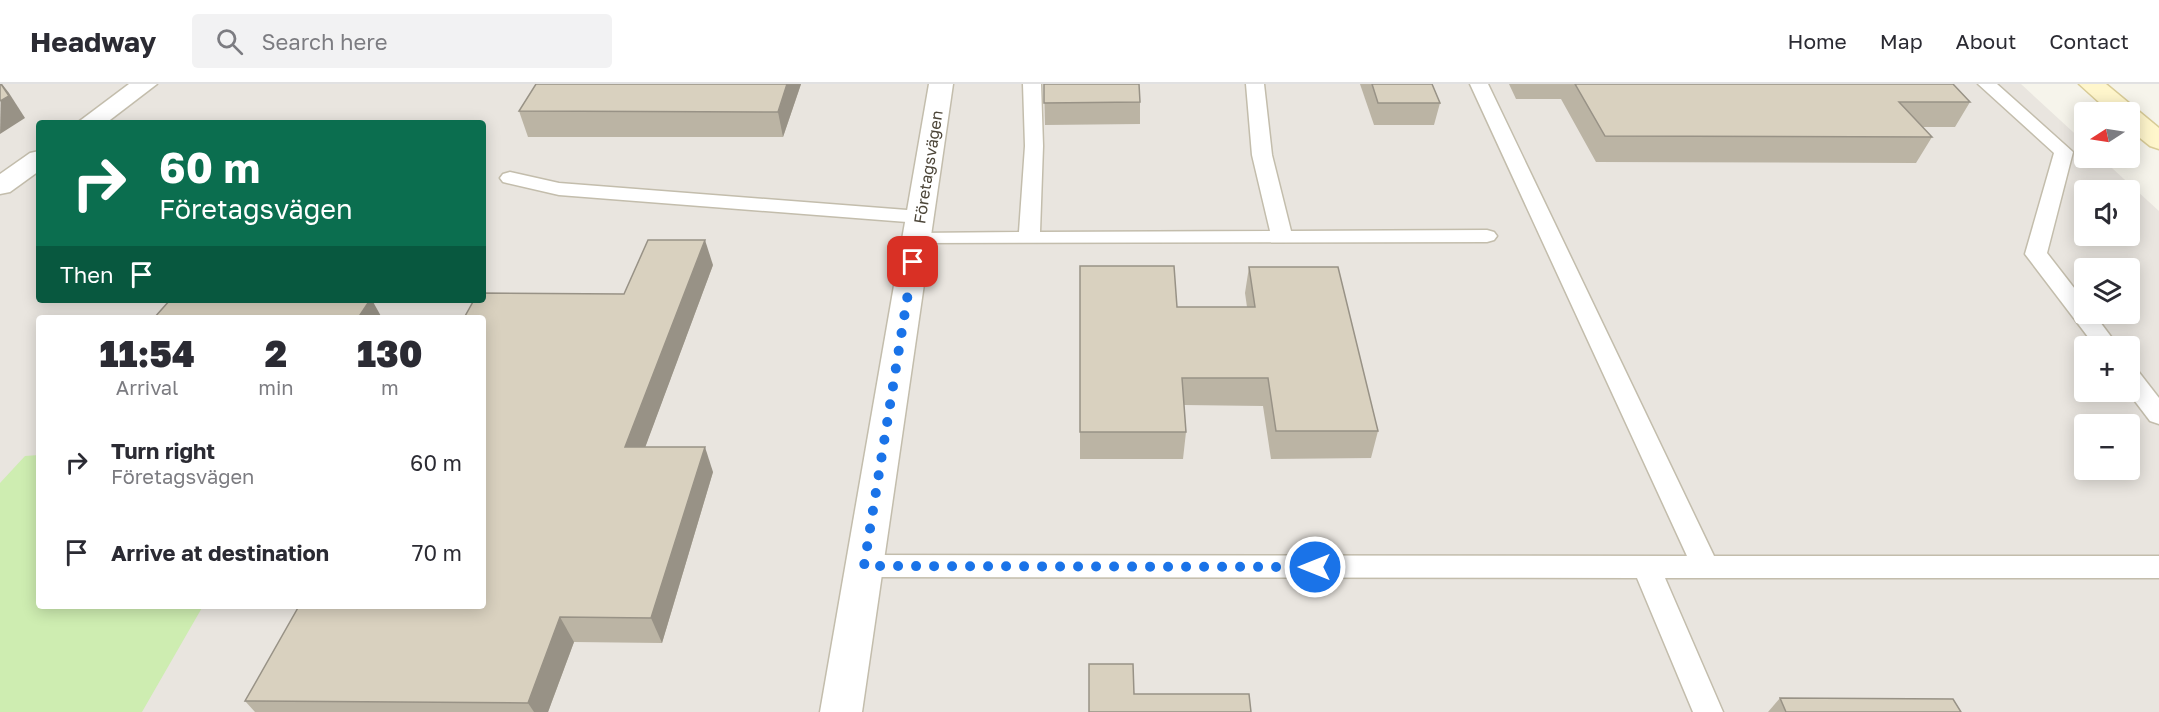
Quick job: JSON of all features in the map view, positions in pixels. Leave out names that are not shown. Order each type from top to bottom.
[{"type":"street","points":[[94,120],[146,84]]},
{"type":"street","name":"Företagsvägen","points":[[841,712],[942,84]]},
{"type":"street","points":[[2091,84],[2113,102]]},
{"type":"street","points":[[2140,125],[2159,141]]},
{"type":"street","points":[[0,186],[36,161]]},
{"type":"lane","points":[[1029,238],[1034,146],[1032,84]]},
{"type":"lane","points":[[1255,84],[1262,155],[1282,237]]},
{"type":"lane","points":[[1479,84],[1706,568]]},
{"type":"lane","points":[[1987,84],[2064,152],[2036,254],[2099,336]]},
{"type":"lane","points":[[510,178],[559,189],[1029,238],[1487,236]]},
{"type":"lane","points":[[2140,390],[2159,414]]},
{"type":"lane","points":[[864,566],[2159,567]]},
{"type":"lane","points":[[1647,568],[1708,712]]},
{"type":"shaded area","points":[[0,84],[2021,84],[2074,133],[2074,168],[2112,168],[2125,180],[2074,180],[2074,246],[2140,246],[2140,194],[2159,211],[2159,712],[0,712]]},
{"type":"green space","points":[[36,455],[36,609],[201,609],[142,712],[0,712],[0,483],[25,456]]},
{"type":"building","points":[[0,84],[9,96],[0,101]]},
{"type":"building","points":[[536,84],[787,84],[778,112],[519,111]]},
{"type":"building","points":[[1044,84],[1139,84],[1140,102],[1044,103]]},
{"type":"building","points":[[1372,84],[1432,84],[1440,103],[1378,103]]},
{"type":"building","points":[[1575,84],[1953,84],[1970,102],[1899,102],[1932,137],[1605,136]]},
{"type":"building","points":[[648,240],[705,240],[625,447],[705,447],[651,618],[560,617],[528,703],[245,701],[297,609],[486,609],[486,315],[466,315],[472,303],[486,303],[486,293],[624,294]]},
{"type":"building","points":[[1080,266],[1174,266],[1177,307],[1255,307],[1249,267],[1338,267],[1378,431],[1276,431],[1268,378],[1182,378],[1186,432],[1080,432]]},
{"type":"building","points":[[167,303],[368,303],[360,315],[157,315]]},
{"type":"building","points":[[1089,664],[1133,664],[1134,694],[1249,694],[1251,712],[1089,712]]},
{"type":"building","points":[[1780,698],[1953,699],[1961,712],[1786,712]]},
{"type":"route","points":[[913,262],[864,566],[1315,567]]}]
